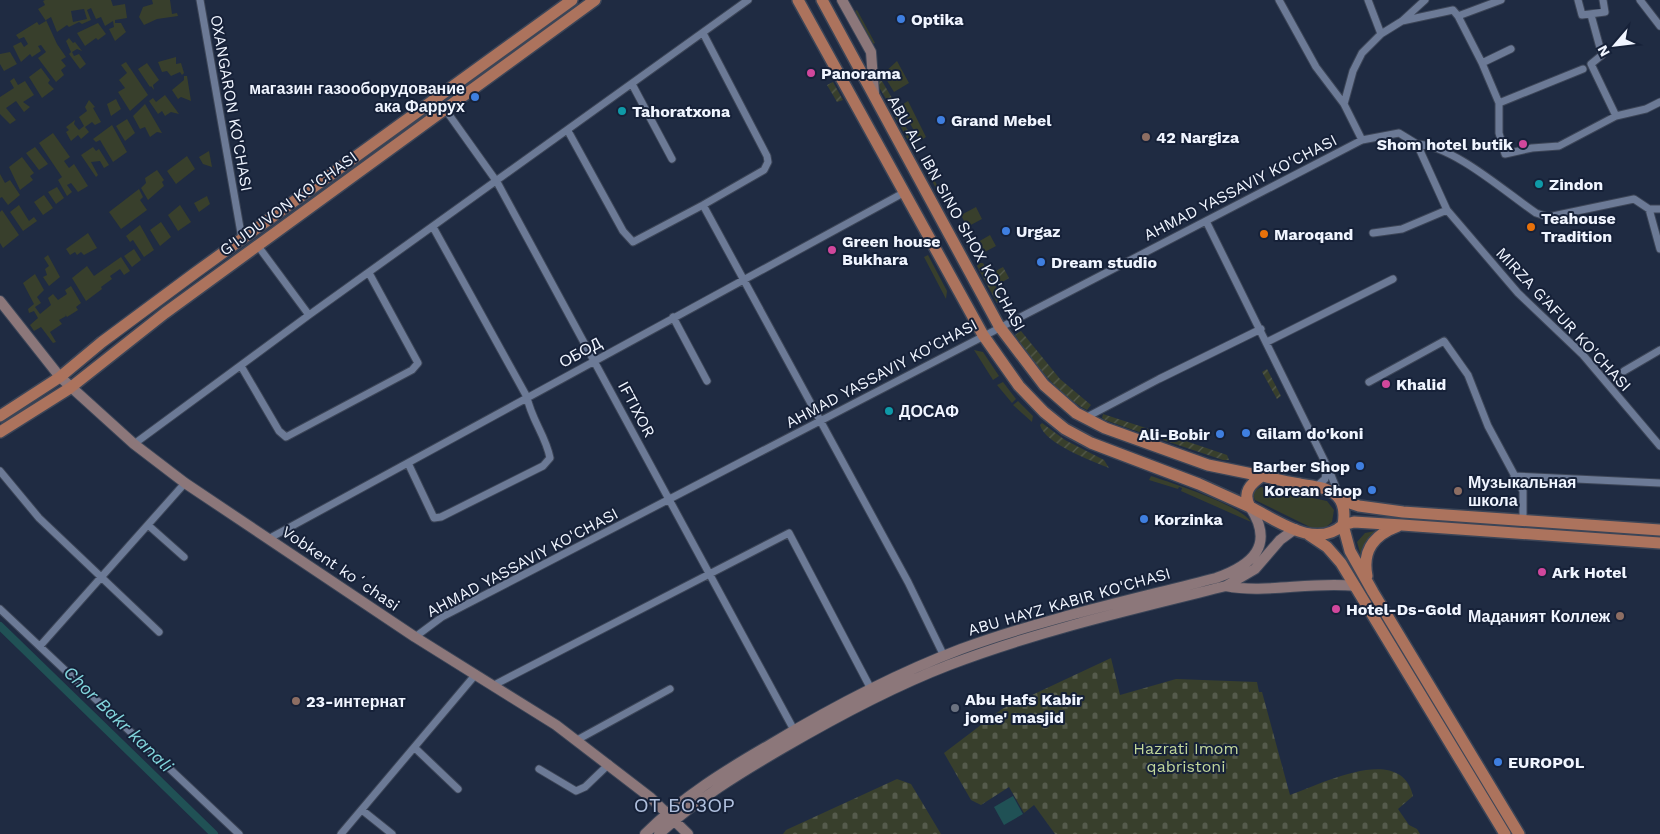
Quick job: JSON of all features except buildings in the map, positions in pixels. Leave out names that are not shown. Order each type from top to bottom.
[{"type":"main road","name":"G'IJDUVON KO'CHASI","points":[[0,416],[60,377],[125,324],[572,0]]},
{"type":"main road","name":"G'IJDUVON KO'CHASI","points":[[0,432],[70,388],[122,344],[595,0]]},
{"type":"main road","points":[[798,0],[972,316],[1019,386],[1044,412],[1066,429],[1091,443],[1199,484],[1309,535],[1331,551],[1505,834]]},
{"type":"main road","name":"ABU ALI IBN SINO SHOX KO'CHASI","points":[[822,0],[875,101],[999,326],[1044,385],[1066,406],[1084,418],[1116,433],[1208,465],[1328,489],[1341,500]]},
{"type":"main road","points":[[842,0],[871,52],[875,101]]},
{"type":"main road","name":"Vobkent koʻchasi","points":[[0,301],[70,388],[134,444],[186,483],[415,637],[494,685],[577,740],[667,812],[688,834]]},
{"type":"main road","points":[[1250,507],[1247,500],[1247,491],[1252,483],[1262,476]]},
{"type":"main road","points":[[1519,834],[1350,552],[1342,525],[1344,516],[1341,500],[1359,506],[1403,512],[1660,530]]},
{"type":"main road","name":"ABU HAYZ KABIR KO'CHASI","points":[[659,834],[674,820],[766,758],[906,683],[946,666],[1012,643],[1152,599],[1233,571],[1249,561],[1259,548],[1261,534],[1259,524],[1250,507]]},
{"type":"main road","points":[[1309,535],[1328,534],[1342,525],[1354,522],[1660,543]]},
{"type":"main road","points":[[1373,592],[1366,568],[1369,549],[1378,536],[1400,525]]},
{"type":"main road","name":"ABU HAYZ KABIR KO'CHASI","points":[[645,834],[667,812],[734,766],[794,730],[871,688],[944,656],[1020,629],[1152,599],[1226,586],[1255,569],[1280,540],[1295,529]]},
{"type":"main road","points":[[1226,586],[1242,588],[1329,584],[1354,586]]},
{"type":"street","name":"OXANGARON KO'CHASI","points":[[200,0],[242,239]]},
{"type":"street","points":[[134,444],[309,315],[497,182],[748,0]]},
{"type":"street","points":[[1278,0],[1316,66],[1344,104],[1362,140],[1399,133],[1417,144],[1429,145],[1458,158],[1536,213],[1548,218],[1634,199],[1649,209],[1660,209]]},
{"type":"street","points":[[1368,0],[1381,34]]},
{"type":"street","points":[[1344,104],[1359,59],[1381,34],[1402,22],[1425,0]]},
{"type":"street","points":[[1458,16],[1501,0]]},
{"type":"street","points":[[1578,0],[1582,16],[1605,12],[1603,0]]},
{"type":"street","points":[[1640,0],[1660,25]]},
{"type":"street","points":[[1402,22],[1453,10],[1458,16],[1482,63],[1498,103],[1501,125],[1499,134],[1505,154],[1532,148],[1559,146],[1616,116],[1646,109],[1660,102]]},
{"type":"street","points":[[1591,15],[1602,55],[1591,64],[1616,116]]},
{"type":"street","points":[[568,131],[628,240],[633,242],[764,170],[768,162],[703,33]]},
{"type":"street","points":[[1482,63],[1511,49]]},
{"type":"street","points":[[1498,103],[1583,69]]},
{"type":"street","points":[[632,84],[672,159]]},
{"type":"street","name":"IFTIXOR","points":[[444,110],[497,182],[596,360],[794,730]]},
{"type":"street","name":"AHMAD YASSAVIY KO'CHASI","points":[[415,637],[442,617],[999,326],[1362,140]]},
{"type":"street","name":"MIRZA G'AFUR KO'CHASI","points":[[1417,144],[1446,210],[1518,293],[1583,355],[1660,446]]},
{"type":"street","name":"ОБОД","points":[[270,538],[905,192]]},
{"type":"street","points":[[703,205],[908,582],[944,656]]},
{"type":"street","points":[[1649,209],[1660,250]]},
{"type":"street","points":[[1374,234],[1402,229],[1446,210]]},
{"type":"street","points":[[1206,221],[1261,329],[1341,500]]},
{"type":"street","points":[[408,463],[434,518],[441,517],[543,466],[550,458],[548,446],[533,419],[526,397],[433,227]]},
{"type":"street","points":[[258,246],[309,315]]},
{"type":"street","points":[[241,366],[279,431],[286,437],[412,370],[418,362],[369,273]]},
{"type":"street","points":[[1267,342],[1393,279]]},
{"type":"street","points":[[673,317],[707,381]]},
{"type":"street","points":[[1084,418],[1261,329]]},
{"type":"street","points":[[1369,382],[1444,341],[1468,375],[1488,426],[1523,491],[1523,521]]},
{"type":"street","points":[[1624,371],[1660,350]]},
{"type":"street","points":[[1317,486],[1325,479],[1327,467]]},
{"type":"street","points":[[0,472],[39,518],[159,632]]},
{"type":"street","points":[[1514,476],[1660,484]]},
{"type":"street","points":[[40,646],[186,483]]},
{"type":"street","points":[[148,525],[184,557]]},
{"type":"street","points":[[494,685],[789,533],[871,688]]},
{"type":"street","points":[[0,609],[239,834]]},
{"type":"street","points":[[341,834],[476,674]]},
{"type":"street","points":[[577,740],[670,689]]},
{"type":"street","points":[[415,748],[458,789]]},
{"type":"street","points":[[539,768],[576,791],[585,787],[609,764]]},
{"type":"street","points":[[362,810],[392,834]]},
{"type":"green space","points":[[111,0],[113,6],[125,4],[127,18],[115,20],[115,23],[121,23],[126,32],[115,41],[109,29],[114,27],[113,21],[105,26],[101,17],[96,19],[91,8],[87,10],[91,20],[82,24],[79,22],[69,27],[67,25],[57,32],[51,17],[46,20],[57,44],[66,57],[61,60],[66,66],[61,70],[64,75],[56,82],[38,58],[46,52],[41,45],[38,46],[41,51],[32,57],[30,54],[21,62],[13,46],[21,42],[24,47],[28,44],[24,37],[19,39],[16,35],[37,22],[39,25],[46,21],[38,9],[45,5],[43,1]],"holes":[[[84,9],[87,19],[73,22],[71,11]]]},
{"type":"green space","points":[[152,0],[170,0],[172,14],[177,13],[178,16],[157,19],[144,25],[139,17],[143,7],[153,4]]},
{"type":"green space","points":[[857,10],[875,43],[873,44],[855,11]]},
{"type":"green space","points":[[98,23],[106,34],[85,46],[77,33]]},
{"type":"green space","points":[[69,38],[82,51],[77,49],[72,52],[74,56],[79,54],[86,64],[80,69],[69,54],[71,52],[66,41]]},
{"type":"green space","points":[[10,52],[17,64],[4,71],[0,64],[0,54]]},
{"type":"green space","points":[[176,57],[176,64],[181,63],[184,73],[182,75],[180,72],[171,76],[167,71],[162,72],[158,62]]},
{"type":"green space","points":[[897,61],[909,83],[894,92],[883,74]]},
{"type":"green space","points":[[126,62],[148,95],[130,111],[118,92],[125,88],[119,80],[127,73],[121,65]]},
{"type":"green space","points":[[147,63],[159,80],[153,85],[154,90],[138,69]]},
{"type":"green space","points":[[41,68],[50,80],[48,83],[54,89],[42,98],[29,77]]},
{"type":"green space","points":[[184,76],[187,76],[191,101],[181,97],[178,99],[172,90],[184,80]]},
{"type":"green space","points":[[879,76],[892,98],[889,100],[886,99],[876,82]]},
{"type":"green space","points":[[14,78],[18,85],[25,81],[34,95],[23,102],[30,107],[24,112],[16,101],[6,108],[16,120],[10,124],[0,114],[0,97],[14,88],[10,81]]},
{"type":"green space","points":[[833,82],[843,100],[837,102],[827,85]]},
{"type":"green space","points":[[165,95],[179,114],[171,112],[165,116],[162,111],[158,114],[149,101],[153,98],[156,102]]},
{"type":"green space","points":[[116,99],[121,109],[111,116],[107,104]]},
{"type":"green space","points":[[89,100],[95,107],[93,108],[101,122],[95,125],[92,122],[85,127],[89,132],[81,139],[78,135],[71,141],[66,132],[69,130],[66,127],[75,120],[74,124],[79,130],[84,126],[79,117],[87,111],[85,107]]},
{"type":"green space","points":[[908,101],[926,137],[920,141],[900,106]]},
{"type":"green space","points":[[145,104],[162,133],[157,132],[150,137],[145,127],[140,129],[133,116]]},
{"type":"green space","points":[[895,107],[918,149],[917,152],[914,151],[892,111]]},
{"type":"green space","points":[[127,119],[135,133],[125,141],[116,126]]},
{"type":"green space","points":[[112,125],[127,152],[113,162],[100,140],[96,142],[93,139]]},
{"type":"green space","points":[[53,133],[70,157],[64,161],[69,168],[74,164],[88,186],[78,192],[71,183],[67,185],[72,192],[67,196],[58,180],[62,177],[39,143]]},
{"type":"green space","points":[[35,147],[48,164],[39,170],[26,153]]},
{"type":"green space","points":[[93,147],[96,151],[99,149],[109,165],[104,168],[100,161],[91,162],[98,175],[96,177],[81,155]]},
{"type":"green space","points":[[209,151],[212,167],[203,164],[199,157]]},
{"type":"green space","points":[[187,156],[195,169],[176,184],[167,171]]},
{"type":"green space","points":[[22,157],[34,173],[30,176],[33,180],[20,190],[9,167]]},
{"type":"green space","points":[[922,162],[924,162],[941,192],[939,194]]},
{"type":"green space","points":[[157,170],[164,180],[162,182],[164,186],[148,200],[141,188],[146,183],[145,178]]},
{"type":"green space","points":[[0,174],[5,183],[10,180],[20,195],[8,205],[2,197],[0,198]]},
{"type":"green space","points":[[57,187],[64,198],[56,204],[48,192]]},
{"type":"green space","points":[[139,189],[143,197],[140,200],[147,210],[121,229],[109,212]]},
{"type":"green space","points":[[44,195],[53,208],[43,215],[34,202]]},
{"type":"green space","points":[[207,196],[210,204],[199,212],[194,203]]},
{"type":"green space","points":[[19,205],[29,221],[34,217],[37,221],[23,231],[10,212]]},
{"type":"green space","points":[[180,205],[191,222],[178,231],[168,215]]},
{"type":"green space","points":[[976,207],[982,219],[967,227],[961,215]]},
{"type":"green space","points":[[2,210],[19,235],[3,248],[0,243],[0,212]]},
{"type":"green space","points":[[161,222],[171,237],[160,246],[150,230]]},
{"type":"green space","points":[[140,225],[154,250],[144,257],[133,240],[130,242],[126,236]]},
{"type":"green space","points":[[88,233],[97,248],[84,255],[81,252],[77,255],[75,252],[70,255],[66,249]]},
{"type":"green space","points":[[990,235],[996,246],[983,253],[978,242]]},
{"type":"green space","points":[[134,249],[141,260],[132,267],[124,256]]},
{"type":"green space","points":[[48,255],[60,277],[49,286],[43,277],[47,275],[45,269],[49,266],[44,258]]},
{"type":"green space","points":[[928,255],[947,291],[946,299],[924,257]]},
{"type":"green space","points":[[121,257],[130,271],[124,275],[120,269],[110,276],[112,279],[101,287],[102,289],[86,301],[72,278],[87,266],[94,276]]},
{"type":"green space","points":[[979,263],[983,263],[1003,300],[997,303],[977,266]]},
{"type":"green space","points":[[1003,267],[1009,278],[999,284],[992,273]]},
{"type":"green space","points":[[35,274],[44,290],[37,297],[41,303],[35,307],[40,314],[51,305],[48,298],[53,294],[58,300],[67,294],[65,290],[71,286],[81,303],[76,307],[78,310],[67,317],[65,314],[66,316],[59,320],[62,324],[50,332],[56,342],[53,343],[41,327],[34,331],[30,325],[38,318],[34,311],[29,313],[28,309],[34,304],[23,283]]},
{"type":"green space","points":[[1021,331],[1060,379],[1091,405],[1087,410],[1066,395],[1038,366],[1015,335]]},
{"type":"green space","points":[[974,350],[983,352],[999,376],[993,380]]},
{"type":"green space","points":[[1267,369],[1281,396],[1277,399],[1262,372]]},
{"type":"green space","points":[[1003,382],[1016,399],[1012,403],[997,385]]},
{"type":"green space","points":[[1018,401],[1033,416],[1032,422],[1013,405]]},
{"type":"green space","points":[[1103,414],[1161,433],[1159,439],[1105,420],[1102,418]]},
{"type":"green space","points":[[1042,423],[1065,440],[1104,460],[1109,468],[1070,451],[1050,439],[1040,425]]},
{"type":"green space","points":[[1165,434],[1227,455],[1229,460],[1223,460],[1163,440]]},
{"type":"green space","points":[[1151,476],[1220,502],[1244,515],[1251,522],[1181,491],[1182,488],[1179,487],[1178,489],[1149,480]]},
{"type":"green space","points":[[1261,487],[1327,501],[1334,510],[1332,522],[1325,528],[1314,529],[1255,500],[1254,491]]},
{"type":"green space","points":[[1375,531],[1366,543],[1362,560],[1357,542],[1365,533]]},
{"type":"green space","name":"Hazrati Imom qabristoni","points":[[1111,658],[1120,695],[1176,679],[1257,682],[1259,692],[1262,692],[1290,795],[1358,772],[1377,769],[1393,772],[1406,780],[1413,796],[1398,809],[1409,825],[1417,829],[1420,834],[1055,834],[1034,805],[1024,813],[1009,787],[981,805],[971,800],[944,753],[1002,709]]},
{"type":"green space","points":[[897,779],[911,784],[941,834],[783,834],[786,830]]},
{"type":"shaded area","points":[[1013,796],[1023,814],[1004,825],[994,807]]},
{"type":"waterway","name":"Chor Bakr kanali","points":[[0,626],[214,834]]},
{"type":"place","name":"Optika","points":[[901,19]]},
{"type":"place","name":"Panorama","points":[[811,73]]},
{"type":"place","name":"магазин газооборудование ака Фаррух","points":[[475,97]]},
{"type":"place","name":"Tahoratxona","points":[[622,111]]},
{"type":"place","name":"Grand Mebel","points":[[941,120]]},
{"type":"place","name":"42 Nargiza","points":[[1146,137]]},
{"type":"place","name":"Shom hotel butik","points":[[1523,144]]},
{"type":"place","name":"Zindon","points":[[1539,184]]},
{"type":"place","name":"Teahouse Tradition","points":[[1531,227]]},
{"type":"place","name":"Urgaz","points":[[1006,231]]},
{"type":"place","name":"Maroqand","points":[[1264,234]]},
{"type":"place","name":"Green house Bukhara","points":[[832,250]]},
{"type":"place","name":"Dream studio","points":[[1041,262]]},
{"type":"place","name":"Khalid","points":[[1386,384]]},
{"type":"place","name":"ДОСАФ","points":[[889,411]]},
{"type":"place","name":"Gilam do'koni","points":[[1246,433]]},
{"type":"place","name":"Ali-Bobir","points":[[1220,434]]},
{"type":"place","name":"Barber Shop","points":[[1360,466]]},
{"type":"place","name":"Korean shop","points":[[1372,490]]},
{"type":"place","name":"Музыкальная школа","points":[[1458,491]]},
{"type":"place","name":"Korzinka","points":[[1144,519]]},
{"type":"place","name":"Ark Hotel","points":[[1542,572]]},
{"type":"place","name":"Hotel-Ds-Gold","points":[[1336,609]]},
{"type":"place","name":"Маданият Коллеж","points":[[1620,616]]},
{"type":"place","name":"23-интернат","points":[[296,701]]},
{"type":"place","name":"Abu Hafs Kabir jome' masjid","points":[[955,708]]},
{"type":"place","name":"EUROPOL","points":[[1498,762]]},
{"type":"district","name":"ОТ БОЗОР","points":[[685,806]]}]
